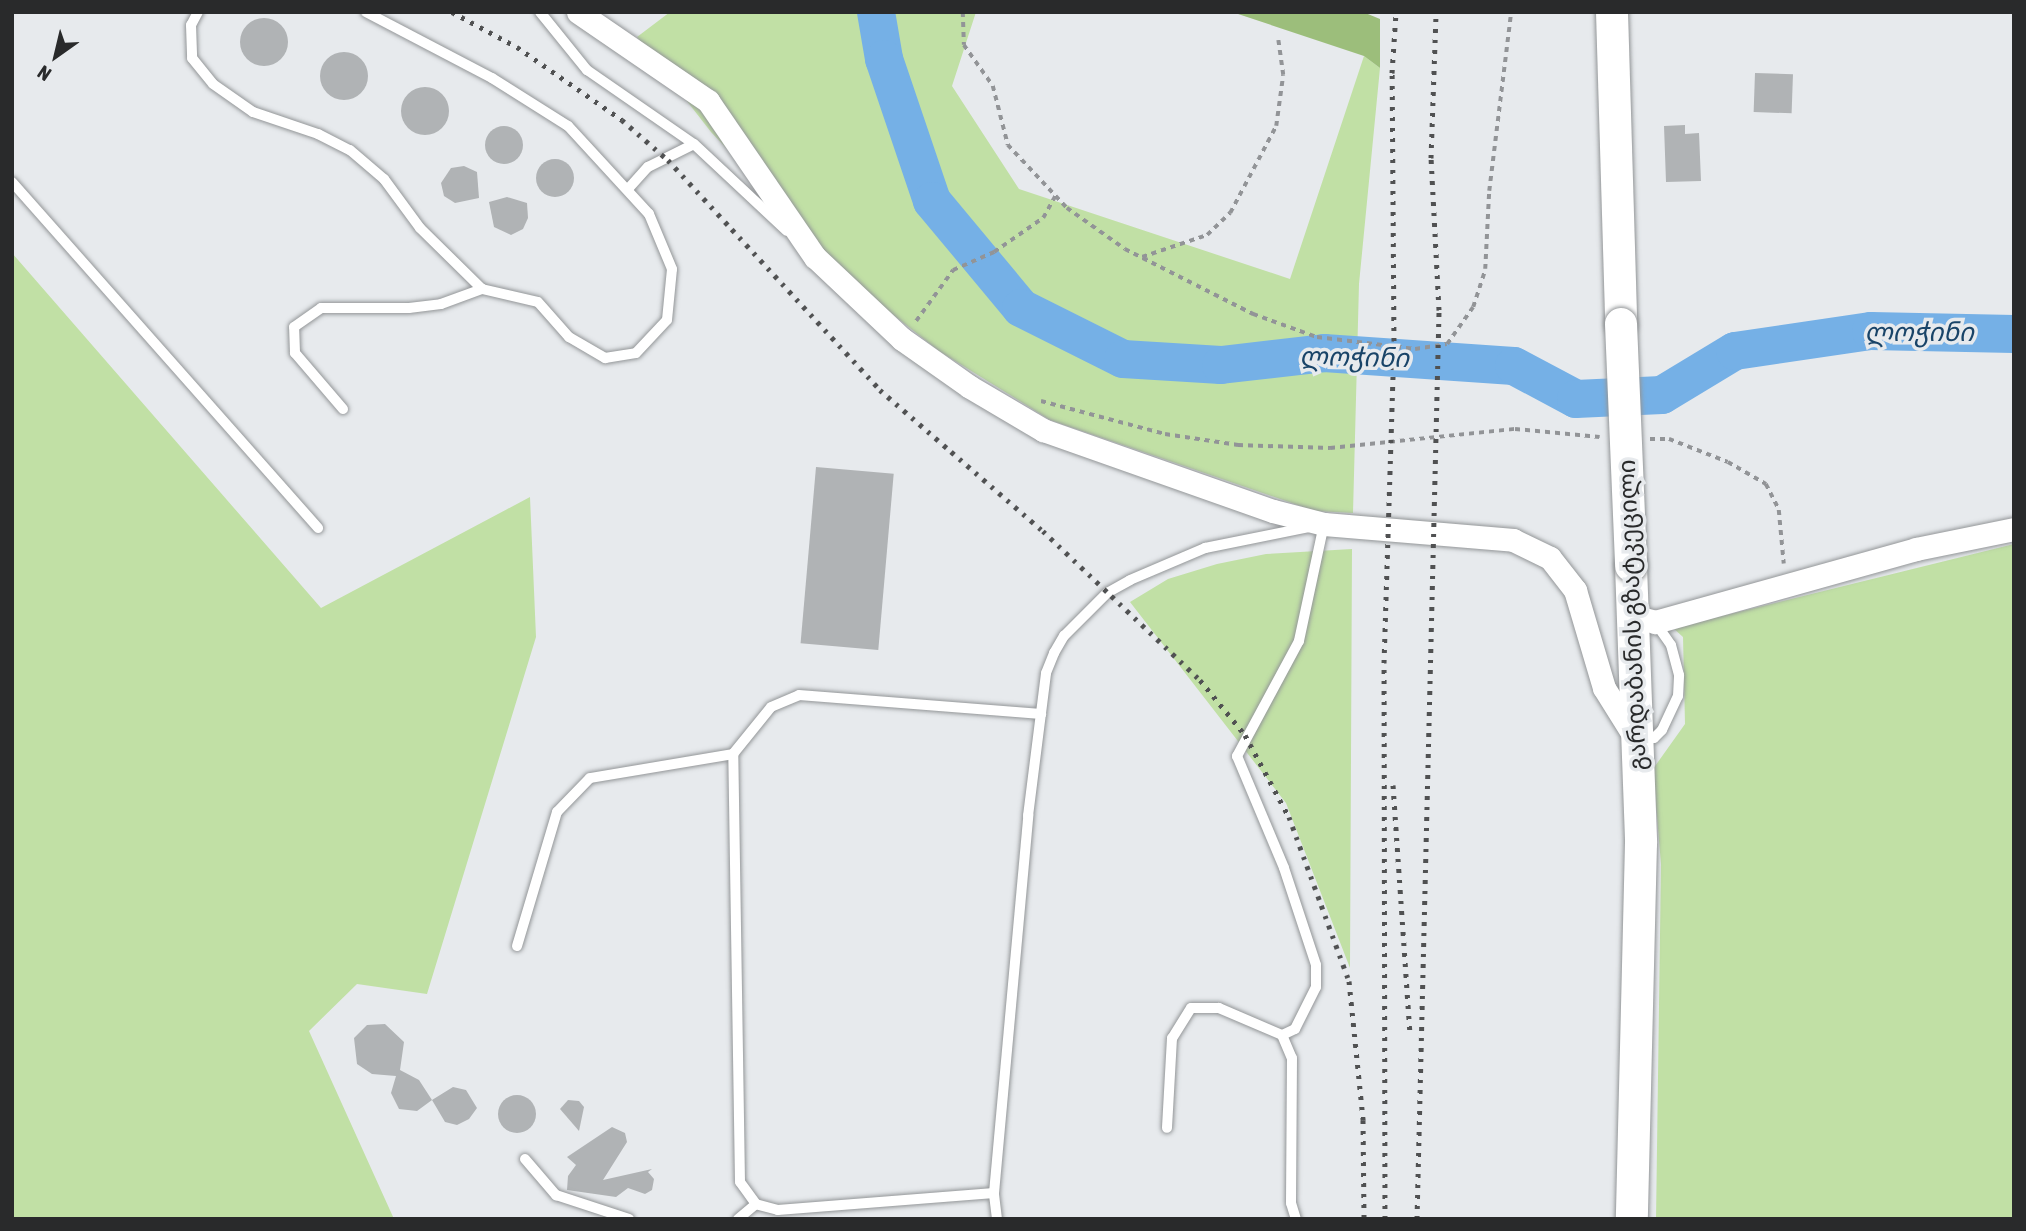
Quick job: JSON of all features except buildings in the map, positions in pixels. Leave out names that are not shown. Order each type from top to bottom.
[{"type":"main road","name":"გარდაბანის გზატკეცილი","points":[[1612,12],[1631,566],[1644,619],[1636,739],[1641,843],[1632,1219]]},
{"type":"street","points":[[590,14],[708,101],[815,257],[902,339],[970,387],[1044,430],[1273,511],[1324,524],[1513,540],[1550,558],[1575,590],[1604,688],[1636,739]]},
{"type":"street","points":[[1644,619],[1786,585],[1916,549],[2014,529]]},
{"type":"lane","points":[[198,12],[191,25],[192,58],[214,84],[253,112],[318,134],[350,150],[384,178],[421,228],[482,289],[538,302],[569,337],[605,358],[636,353],[667,320],[672,270],[649,214],[568,126],[492,78],[366,12]]},
{"type":"lane","points":[[540,12],[587,70],[694,144],[815,257]]},
{"type":"lane","points":[[628,190],[648,167],[694,144]]},
{"type":"lane","points":[[12,182],[318,528]]},
{"type":"lane","points":[[343,409],[295,353],[294,327],[321,308],[409,308],[441,304],[482,289]]},
{"type":"lane","points":[[997,1219],[994,1193],[1041,714],[1054,653],[1064,636],[1107,593],[1205,548],[1324,524],[1299,641],[1237,756],[1284,868],[1316,965],[1312,1003],[1295,1029],[1282,1035]]},
{"type":"lane","points":[[1636,739],[1654,738],[1662,730],[1678,696],[1679,676],[1671,645],[1644,619]]},
{"type":"lane","points":[[994,1193],[778,1215],[756,1205],[740,1182],[733,754],[771,707],[799,695],[1041,714]]},
{"type":"lane","points":[[517,946],[557,813],[590,778],[733,754]]},
{"type":"lane","points":[[1167,1128],[1172,1038],[1191,1008],[1219,1008],[1282,1035],[1292,1058],[1291,1203],[1296,1219]]},
{"type":"lane","points":[[524,1159],[556,1195],[629,1219]]},
{"type":"lane","points":[[738,1219],[756,1205]]},
{"type":"path","points":[[963,12],[964,45],[993,86],[1008,145],[1055,195],[1142,257],[1253,314],[1317,337],[1415,349],[1447,344],[1473,307],[1485,269],[1489,191],[1511,12]]},
{"type":"path","points":[[1142,257],[1208,235],[1230,213],[1276,126],[1283,75],[1278,40]]},
{"type":"path","points":[[902,339],[953,270],[994,252],[1043,218],[1055,195]]},
{"type":"path","points":[[1036,401],[1165,434],[1238,445],[1330,448],[1515,429],[1615,437]]},
{"type":"path","points":[[1642,438],[1669,439],[1728,461],[1766,484],[1779,510],[1786,585]]},
{"type":"green space","points":[[670,12],[976,12],[952,86],[1019,189],[1290,279],[1364,56],[1380,68],[1359,284],[1353,513],[1315,511],[1050,420],[939,351],[853,283],[711,132],[637,37]]},
{"type":"green space","points":[[1232,12],[1363,12],[1380,19],[1380,68],[1364,56]]},
{"type":"green space","points":[[12,253],[321,608],[530,497],[536,637],[427,994],[357,984],[309,1031],[394,1219],[12,1219]]},
{"type":"green space","points":[[2014,544],[2014,1219],[1656,1219],[1661,864],[1653,769],[1685,724],[1683,637],[1673,628]]},
{"type":"green space","points":[[1352,549],[1350,968],[1286,803],[1130,602],[1168,579],[1217,564],[1266,554]]},
{"type":"waterway","name":"ლოჭინი","points":[[876,12],[884,59],[932,201],[1021,308],[1123,359],[1221,365],[1324,353],[1514,366],[1576,399],[1662,395],[1735,351],[1871,331],[2014,334]]},
{"type":"railway","points":[[452,12],[517,47],[622,120],[668,160],[880,390],[1043,531],[1200,680],[1245,735],[1289,817],[1349,981],[1363,1120],[1364,1219]]},
{"type":"railway","points":[[1385,1219],[1384,663],[1394,341],[1392,73],[1396,12]]},
{"type":"railway","points":[[1417,1219],[1439,310],[1431,158],[1436,12]]},
{"type":"railway","points":[[1393,785],[1410,1033]]}]
